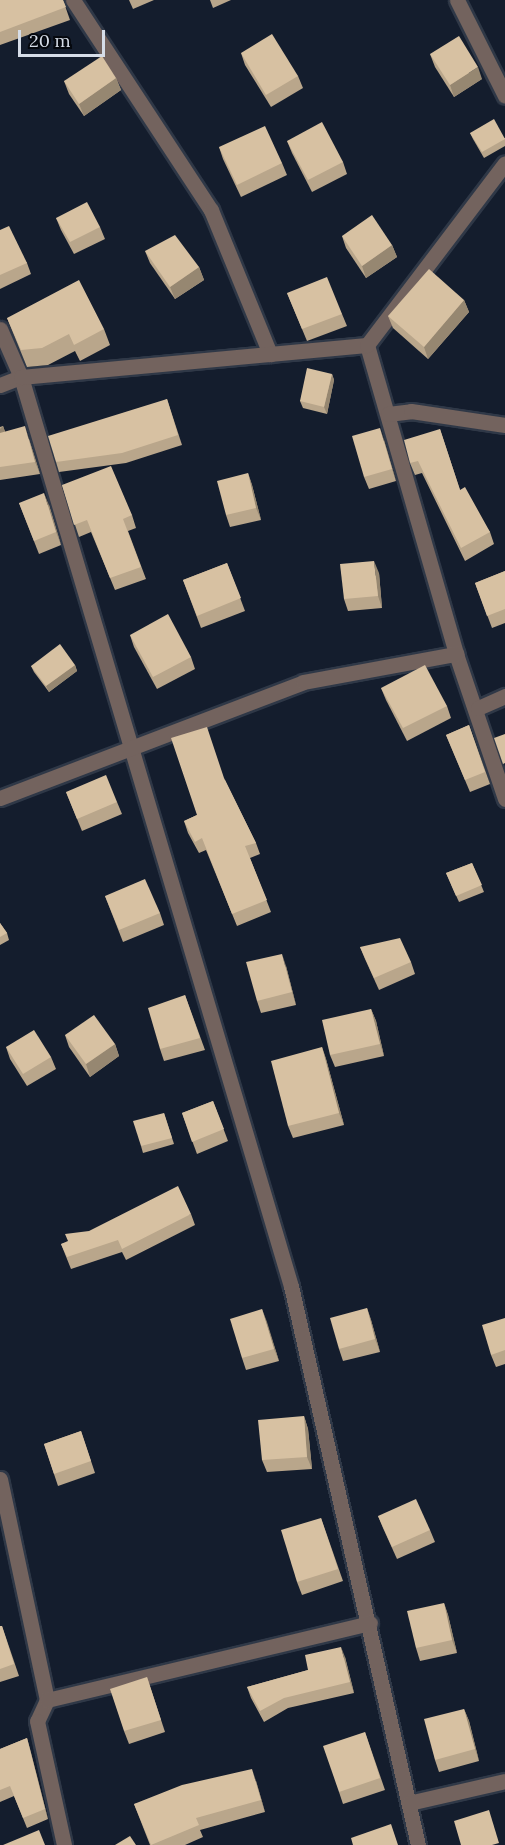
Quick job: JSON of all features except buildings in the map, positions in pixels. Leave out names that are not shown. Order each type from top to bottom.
[{"type":"street","points":[[73,0],[211,210],[270,354]]},
{"type":"street","points":[[457,0],[505,96]]},
{"type":"street","points":[[0,385],[21,377],[367,345],[505,163]]},
{"type":"street","points":[[0,329],[21,377],[291,1286],[370,1623],[418,1845]]},
{"type":"street","points":[[367,345],[456,654],[478,708],[505,799]]},
{"type":"street","points":[[388,414],[411,411],[505,425]]},
{"type":"street","points":[[0,798],[130,745],[303,682],[456,654]]},
{"type":"street","points":[[478,708],[505,696]]},
{"type":"street","points":[[0,1479],[47,1700],[37,1721],[64,1845]]},
{"type":"street","points":[[47,1700],[370,1623]]},
{"type":"street","points":[[409,1803],[505,1781]]}]
